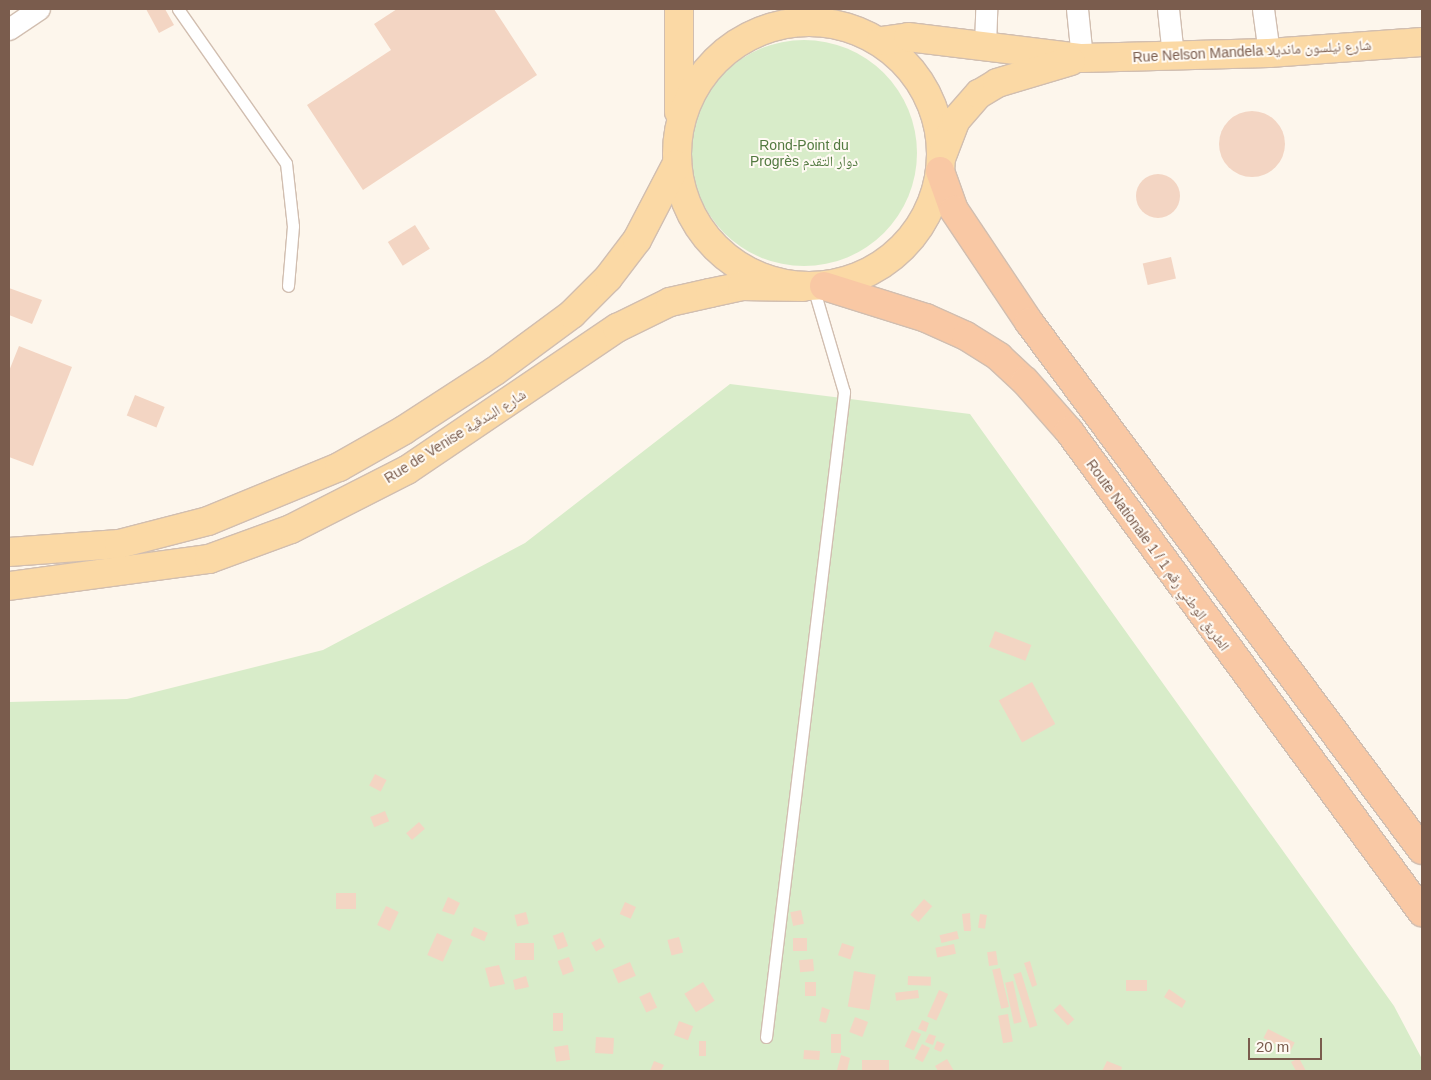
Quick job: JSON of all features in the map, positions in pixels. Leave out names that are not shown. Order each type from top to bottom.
[{"type":"highway","points":[[941,164],[954,210],[1029,322],[1422,850]]},
{"type":"highway","name":"Route Nationale 1 / الطريق الوطني رقم 1","points":[[813,287],[926,318],[966,336],[999,357],[1025,381],[1069,431],[1422,912]]},
{"type":"main road","points":[[679,9],[679,123],[676,165],[685,203],[704,236],[724,256],[765,280],[813,287],[858,277],[889,260],[914,235],[931,205],[941,164],[935,112],[914,72],[873,37],[823,9]]},
{"type":"main road","points":[[679,123],[694,86],[718,56],[751,34],[788,22],[827,21],[873,37]]},
{"type":"main road","name":"Rue Nelson Mandela شارع نيلسون مانديلا","points":[[873,37],[908,36],[1082,58],[1269,53],[1422,42]]},
{"type":"main road","name":"Rue Nelson Mandela شارع نيلسون مانديلا","points":[[941,164],[956,120],[978,95],[997,83],[1025,73],[1082,58]]},
{"type":"main road","points":[[9,552],[119,544],[208,521],[339,467],[404,430],[502,366],[578,308],[608,278],[637,240],[676,165]]},
{"type":"main road","name":"Rue de Venise شارع البندقية","points":[[9,586],[209,559],[291,529],[408,470],[617,328],[670,302],[742,286],[813,287]]},
{"type":"street","points":[[9,29],[39,9]]},
{"type":"street","points":[[986,9],[986,46]]},
{"type":"street","points":[[1077,9],[1082,58]]},
{"type":"street","points":[[1168,9],[1173,56]]},
{"type":"street","points":[[1264,9],[1269,53]]},
{"type":"lane","points":[[178,9],[286,163],[293,226],[288,286]]},
{"type":"lane","points":[[766,1037],[844,392],[813,287]]},
{"type":"green space","name":"Rond-Point du Progrès دوار التقدم","points":[[804,40],[837,45],[847,49],[867,59],[884,73],[898,90],[908,110],[912,120],[917,153],[912,186],[908,196],[898,216],[884,233],[867,247],[847,257],[837,261],[804,266],[771,261],[761,257],[741,247],[724,233],[710,216],[700,196],[696,186],[691,153],[696,120],[700,110],[710,90],[724,73],[741,59],[761,49],[771,45]]},
{"type":"green space","points":[[730,384],[970,414],[1394,1006],[1422,1059],[1422,1071],[9,1071],[9,702],[127,699],[323,650],[525,543]]},
{"type":"building","points":[[146,9],[165,9],[174,25],[159,33]]},
{"type":"building","points":[[397,9],[494,9],[537,75],[363,190],[307,105],[391,50],[374,24]]},
{"type":"building","points":[[1252,111],[1264,114],[1275,121],[1282,132],[1285,144],[1282,156],[1275,167],[1264,174],[1252,177],[1240,174],[1229,167],[1222,156],[1219,144],[1222,132],[1229,121],[1240,114]]},
{"type":"building","points":[[1162,174],[1174,180],[1179,187],[1179,205],[1174,212],[1167,217],[1154,218],[1146,215],[1139,208],[1136,192],[1139,184],[1146,177]]},
{"type":"building","points":[[415,225],[430,249],[403,266],[388,242]]},
{"type":"building","points":[[1171,257],[1176,278],[1148,285],[1143,264]]},
{"type":"building","points":[[9,288],[42,300],[32,324],[9,315]]},
{"type":"building","points":[[19,346],[72,367],[33,466],[9,457],[9,371]]},
{"type":"building","points":[[135,395],[165,407],[156,427],[127,415]]},
{"type":"building","points":[[995,631],[1031,645],[1025,661],[989,647]]},
{"type":"building","points":[[1032,682],[1055,724],[1022,742],[999,700]]},
{"type":"building","points":[[375,774],[387,780],[381,791],[369,786]]},
{"type":"building","points":[[385,811],[389,821],[374,827],[370,817]]},
{"type":"building","points":[[419,822],[425,829],[412,840],[406,833]]},
{"type":"building","points":[[336,893],[356,893],[356,909],[336,909]]},
{"type":"building","points":[[448,897],[460,903],[454,915],[442,911]]},
{"type":"building","points":[[924,899],[932,906],[919,922],[910,915]]},
{"type":"building","points":[[625,902],[636,907],[631,919],[620,914]]},
{"type":"building","points":[[386,906],[399,912],[390,931],[377,925]]},
{"type":"building","points":[[801,910],[804,924],[793,926],[790,912]]},
{"type":"building","points":[[526,912],[529,924],[517,927],[514,915]]},
{"type":"building","points":[[970,913],[971,931],[964,931],[962,914]]},
{"type":"building","points":[[980,914],[987,915],[985,929],[978,928]]},
{"type":"building","points":[[474,927],[488,933],[484,941],[470,935]]},
{"type":"building","points":[[957,931],[959,939],[941,943],[940,935]]},
{"type":"building","points":[[563,932],[568,946],[558,950],[553,936]]},
{"type":"building","points":[[437,933],[453,940],[443,962],[427,955]]},
{"type":"building","points":[[679,937],[683,952],[672,956],[667,940]]},
{"type":"building","points":[[600,938],[605,947],[596,952],[591,943]]},
{"type":"building","points":[[793,938],[807,938],[807,951],[793,951]]},
{"type":"building","points":[[515,943],[534,943],[534,960],[515,960]]},
{"type":"building","points":[[842,943],[854,947],[850,959],[838,955]]},
{"type":"building","points":[[954,944],[956,954],[937,957],[935,948]]},
{"type":"building","points":[[996,951],[998,965],[989,966],[987,952]]},
{"type":"building","points":[[569,957],[574,971],[563,975],[558,961]]},
{"type":"building","points":[[813,959],[814,971],[800,972],[799,960]]},
{"type":"building","points":[[1030,961],[1037,985],[1032,987],[1024,963]]},
{"type":"building","points":[[630,962],[636,976],[618,983],[613,969]]},
{"type":"building","points":[[499,965],[505,984],[490,987],[485,968]]},
{"type":"building","points":[[1000,968],[1009,1007],[1001,1009],[992,970]]},
{"type":"building","points":[[854,971],[876,975],[869,1010],[848,1006]]},
{"type":"building","points":[[1021,972],[1037,1026],[1030,1028],[1013,974]]},
{"type":"building","points":[[526,976],[529,987],[515,990],[513,980]]},
{"type":"building","points":[[908,976],[931,977],[931,986],[908,985]]},
{"type":"building","points":[[1126,980],[1147,980],[1147,991],[1126,991]]},
{"type":"building","points":[[1013,981],[1022,1022],[1014,1024],[1005,983]]},
{"type":"building","points":[[703,982],[715,1001],[696,1012],[684,994]]},
{"type":"building","points":[[805,982],[816,982],[816,996],[805,996]]},
{"type":"building","points":[[1169,989],[1186,1001],[1182,1008],[1164,997]]},
{"type":"building","points":[[918,990],[919,998],[896,1001],[895,993]]},
{"type":"building","points":[[939,990],[948,994],[936,1021],[927,1016]]},
{"type":"building","points":[[650,992],[657,1007],[646,1012],[639,997]]},
{"type":"building","points":[[1060,1004],[1074,1019],[1068,1025],[1053,1010]]},
{"type":"building","points":[[822,1007],[830,1010],[826,1023],[819,1021]]},
{"type":"building","points":[[553,1013],[563,1013],[563,1031],[553,1031]]},
{"type":"building","points":[[1008,1014],[1013,1042],[1003,1043],[998,1016]]},
{"type":"building","points":[[855,1017],[868,1022],[862,1037],[849,1032]]},
{"type":"building","points":[[922,1020],[929,1023],[926,1032],[918,1029]]},
{"type":"building","points":[[679,1021],[693,1026],[688,1040],[674,1035]]},
{"type":"building","points":[[1268,1029],[1295,1043],[1290,1052],[1263,1038]]},
{"type":"building","points":[[912,1030],[921,1034],[914,1051],[905,1046]]},
{"type":"building","points":[[831,1034],[841,1034],[841,1053],[831,1053]]},
{"type":"building","points":[[929,1034],[936,1036],[933,1045],[925,1042]]},
{"type":"building","points":[[596,1037],[614,1038],[613,1054],[595,1053]]},
{"type":"building","points":[[699,1041],[706,1041],[706,1056],[699,1056]]},
{"type":"building","points":[[937,1041],[945,1044],[941,1052],[934,1049]]},
{"type":"building","points":[[922,1044],[930,1048],[923,1062],[915,1058]]},
{"type":"building","points":[[568,1045],[570,1060],[556,1062],[554,1047]]},
{"type":"building","points":[[804,1050],[820,1051],[819,1060],[803,1059]]},
{"type":"building","points":[[841,1055],[850,1058],[847,1071],[837,1070]]},
{"type":"building","points":[[1299,1058],[1306,1071],[1296,1071],[1291,1062]]},
{"type":"building","points":[[947,1059],[954,1071],[938,1071],[935,1066]]},
{"type":"building","points":[[862,1060],[889,1060],[889,1071],[862,1071]]},
{"type":"building","points":[[654,1061],[664,1065],[661,1071],[650,1071]]},
{"type":"building","points":[[1107,1061],[1122,1067],[1121,1071],[1102,1071]]}]
